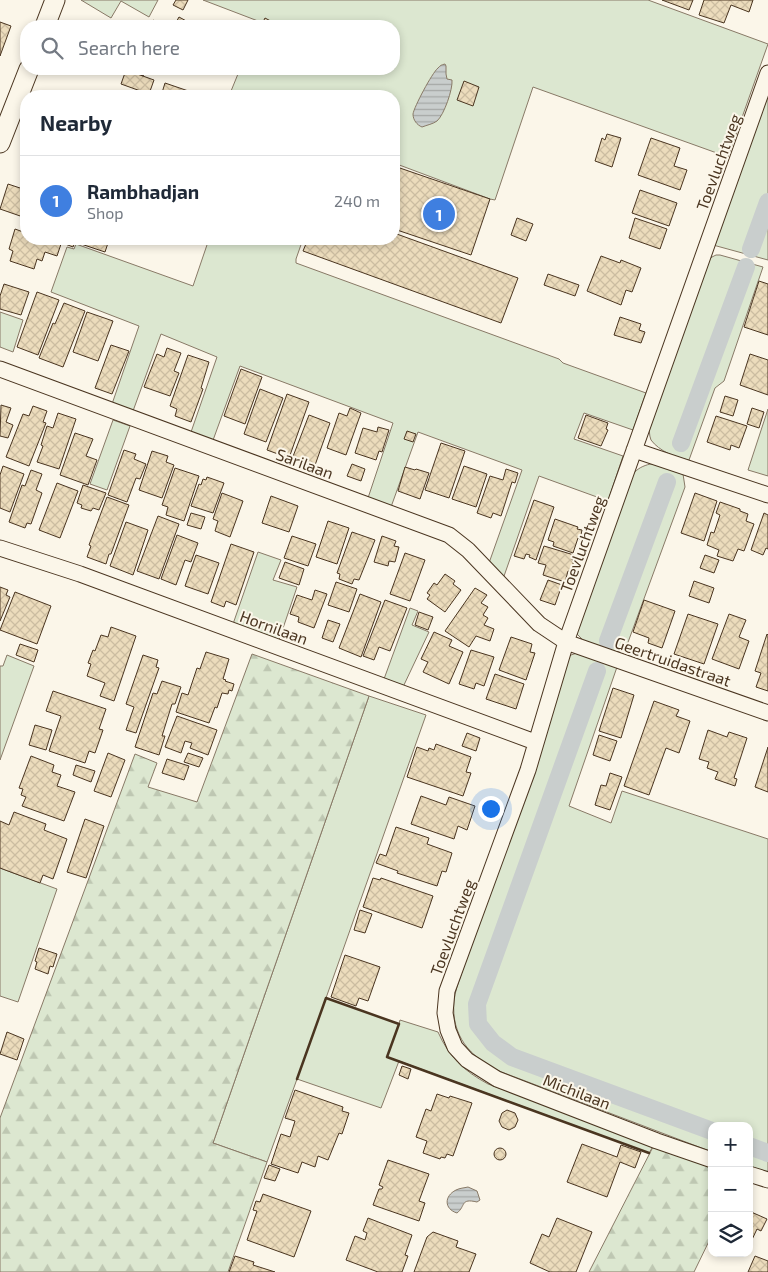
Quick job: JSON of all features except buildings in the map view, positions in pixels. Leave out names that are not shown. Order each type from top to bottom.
[{"type":"street","points":[[47,20],[55,0]]},
{"type":"street","name":"Toevluchtweg","points":[[448,1030],[445,1013],[447,991],[528,770],[566,642],[768,73]]},
{"type":"street","points":[[21,90],[27,75]]},
{"type":"street","points":[[0,143],[20,92]]},
{"type":"street","name":"Sarilaan","points":[[0,369],[449,535],[468,550],[539,624],[566,642]]},
{"type":"street","points":[[634,450],[768,495]]},
{"type":"street","name":"Hornilaan","points":[[0,548],[89,577],[535,742]]},
{"type":"street","name":"Geertruidastraat","points":[[566,642],[768,713]]},
{"type":"street","name":"Michilaan","points":[[448,1030],[455,1047],[467,1060],[497,1078],[657,1141],[708,1159]]},
{"type":"street","points":[[753,1175],[768,1180]]},
{"type":"green space","points":[[81,0],[158,0],[149,17],[121,1],[111,18]]},
{"type":"green space","points":[[203,0],[648,0],[768,44],[728,157],[533,87],[495,200],[400,165],[400,90],[231,90],[238,75],[400,75],[400,20],[255,20]]},
{"type":"green space","points":[[768,90],[768,260],[713,245]]},
{"type":"green space","points":[[76,245],[79,245],[193,286],[207,245],[301,245],[296,263],[559,359],[563,363],[646,393],[633,430],[584,413],[574,439],[623,456],[608,501],[539,476],[503,579],[489,563],[522,470],[418,432],[391,507],[368,498],[393,423],[240,366],[212,443],[190,435],[217,357],[161,334],[133,411],[112,404],[139,326],[51,292],[67,247],[74,249]]},
{"type":"green space","points":[[716,255],[763,267],[724,381],[715,388],[689,460],[673,456],[654,444],[651,440],[650,426],[709,260]]},
{"type":"green space","points":[[0,312],[23,320],[13,352],[0,347]]},
{"type":"green space","points":[[768,409],[768,476],[748,470]]},
{"type":"green space","points":[[113,420],[130,426],[107,490],[90,484]]},
{"type":"green space","points":[[650,464],[656,464],[683,474],[685,487],[627,645],[623,650],[617,652],[586,643],[577,634],[577,628],[633,474]]},
{"type":"green space","points":[[258,552],[281,560],[273,580],[297,587],[279,640],[233,624]]},
{"type":"green space","points":[[410,608],[418,611],[412,625],[429,632],[403,687],[384,679]]},
{"type":"green space","points":[[577,653],[617,667],[569,806],[611,823],[622,791],[768,839],[768,1173],[753,1167],[753,1122],[708,1122],[708,1150],[499,1071],[471,1052],[459,1035],[454,1013],[455,994],[566,659]]},
{"type":"green space","points":[[252,654],[369,696],[213,1143],[267,1162],[228,1272],[0,1272],[0,1118],[135,754],[157,763],[148,787],[197,802]]},
{"type":"green space","points":[[7,655],[34,666],[0,760],[0,666],[3,666]]},
{"type":"green space","points":[[369,696],[426,715],[326,998],[399,1024],[400,1020],[438,1032],[452,1056],[472,1074],[488,1084],[654,1145],[649,1153],[399,1061],[381,1108],[297,1079],[267,1162],[213,1143]]},
{"type":"green space","points":[[0,868],[57,889],[18,1002],[0,996]]},
{"type":"green space","points":[[654,1145],[708,1165],[708,1243],[694,1272],[589,1272]]},
{"type":"shaded area","points":[[445,64],[447,79],[452,80],[447,102],[437,121],[422,127],[415,120],[414,110],[435,71]]},
{"type":"shaded area","points":[[468,1187],[477,1191],[480,1200],[464,1203],[457,1213],[450,1209],[447,1202],[449,1196],[460,1188]]},
{"type":"waterway","points":[[751,249],[768,202]]},
{"type":"waterway","points":[[681,443],[746,267]]},
{"type":"waterway","points":[[608,641],[667,482]]},
{"type":"waterway","points":[[597,671],[477,1004],[478,1024],[493,1043],[512,1057],[708,1130]]},
{"type":"waterway","points":[[753,1147],[768,1153]]},
{"type":"wall","points":[[297,1079],[326,998],[399,1024],[387,1057],[649,1153]]},
{"type":"place","name":"Rambhadjan","points":[[439,214]]}]
